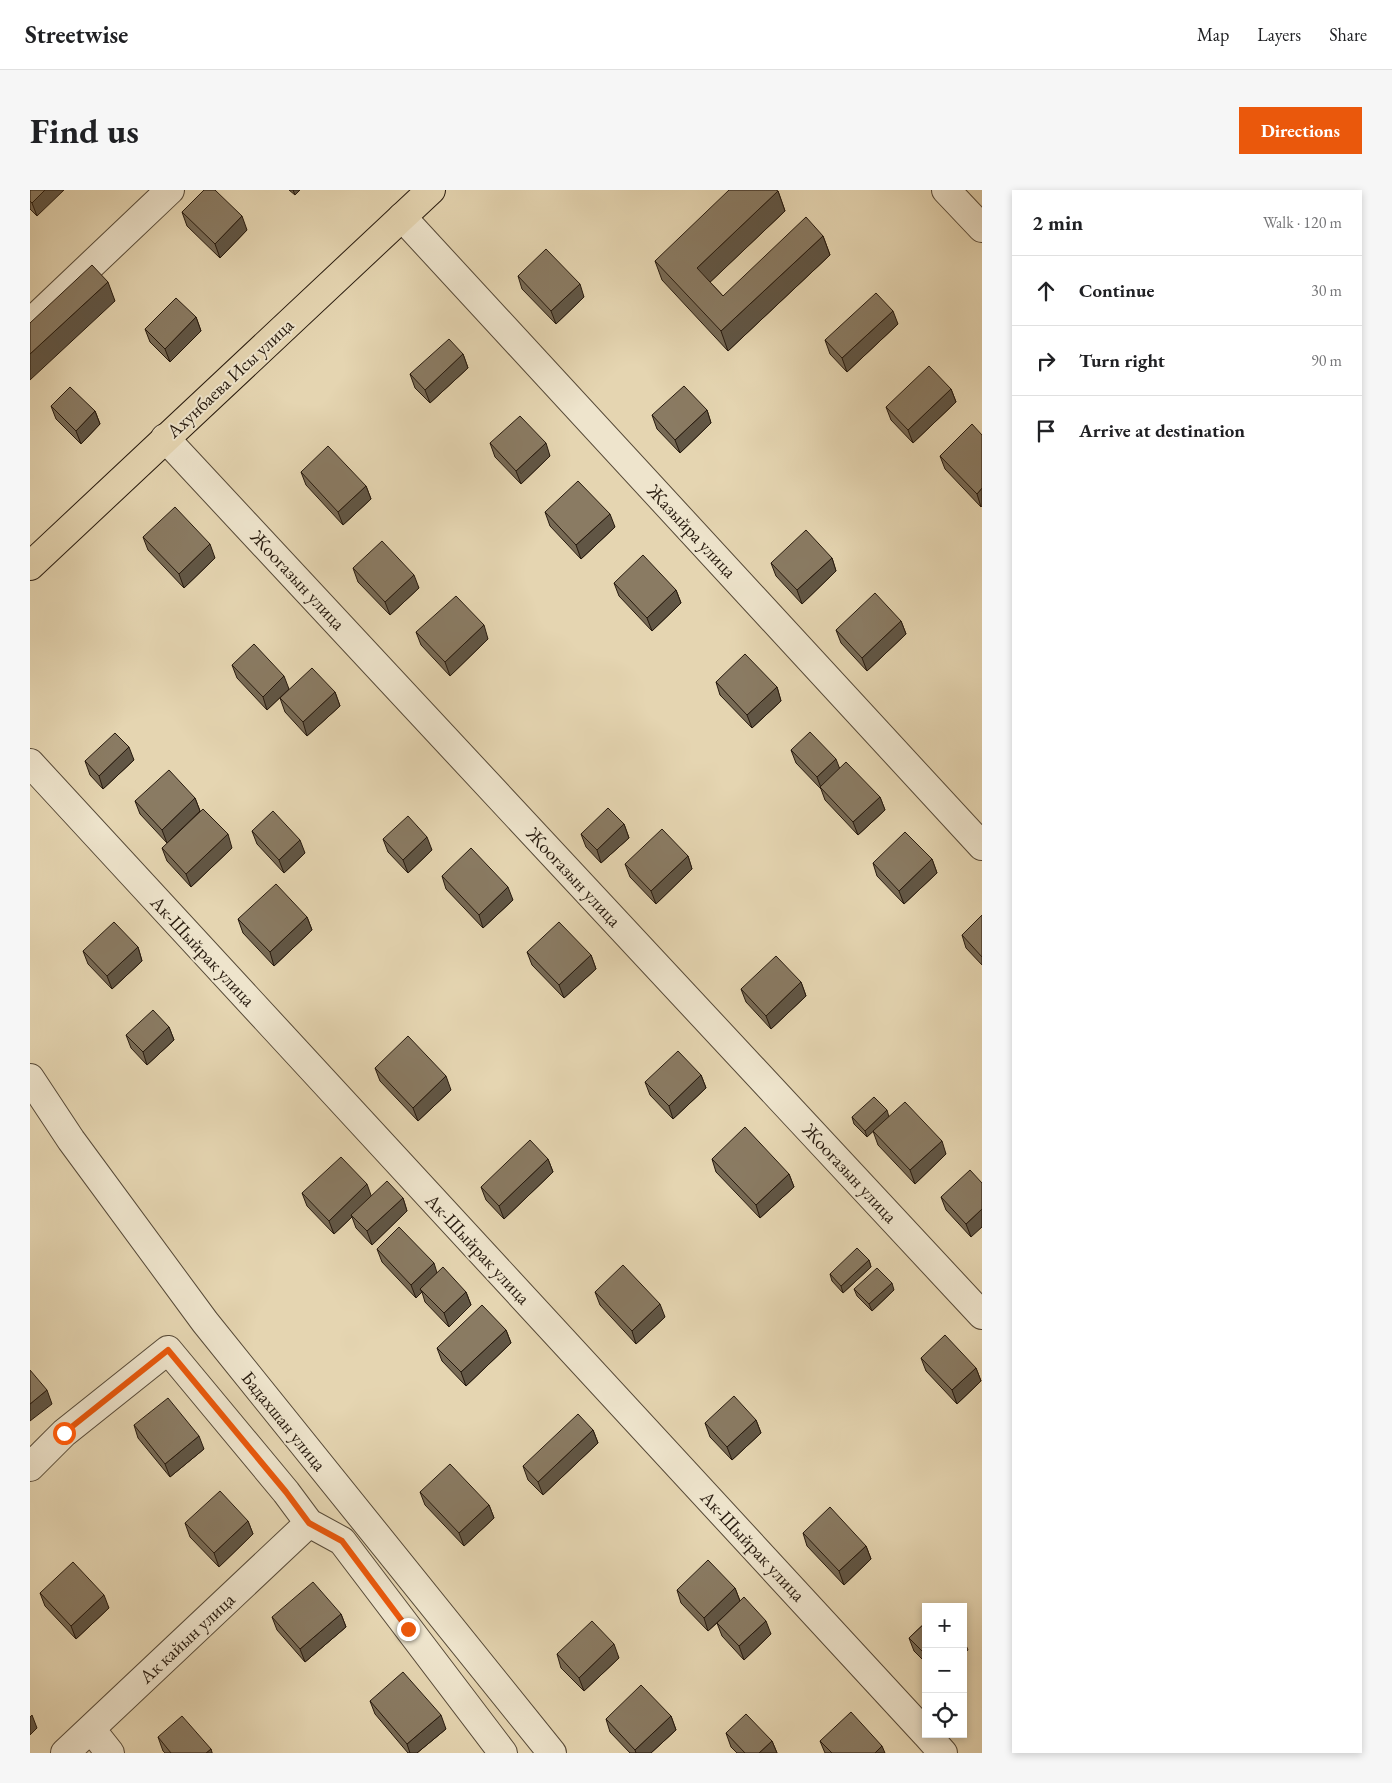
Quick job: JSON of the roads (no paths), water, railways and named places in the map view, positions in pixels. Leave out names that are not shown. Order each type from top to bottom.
[{"type":"main road","name":"Ахунбаева Исы улица","points":[[30,566],[431,190]]},
{"type":"street","points":[[30,323],[170,190]]},
{"type":"street","points":[[946,190],[982,228]]},
{"type":"street","name":"Жазыйра улица","points":[[402,218],[982,846]]},
{"type":"street","name":"Жоогазын улица","points":[[165,438],[982,1315]]},
{"type":"street","name":"Ак-Шыйрак улица","points":[[30,764],[922,1730]]},
{"type":"street","name":"Бадахшан улица","points":[[30,1078],[71,1140],[205,1322],[552,1753]]},
{"type":"street","points":[[30,1467],[64,1433],[168,1350],[286,1492],[309,1523],[342,1541],[503,1753]]},
{"type":"street","name":"Ак кайын улица","points":[[64,1753],[309,1523]]},
{"type":"street","points":[[91,1728],[110,1753]]},
{"type":"street","name":"Ак-Шыйрак улица","points":[[930,1738],[943,1753]]}]
